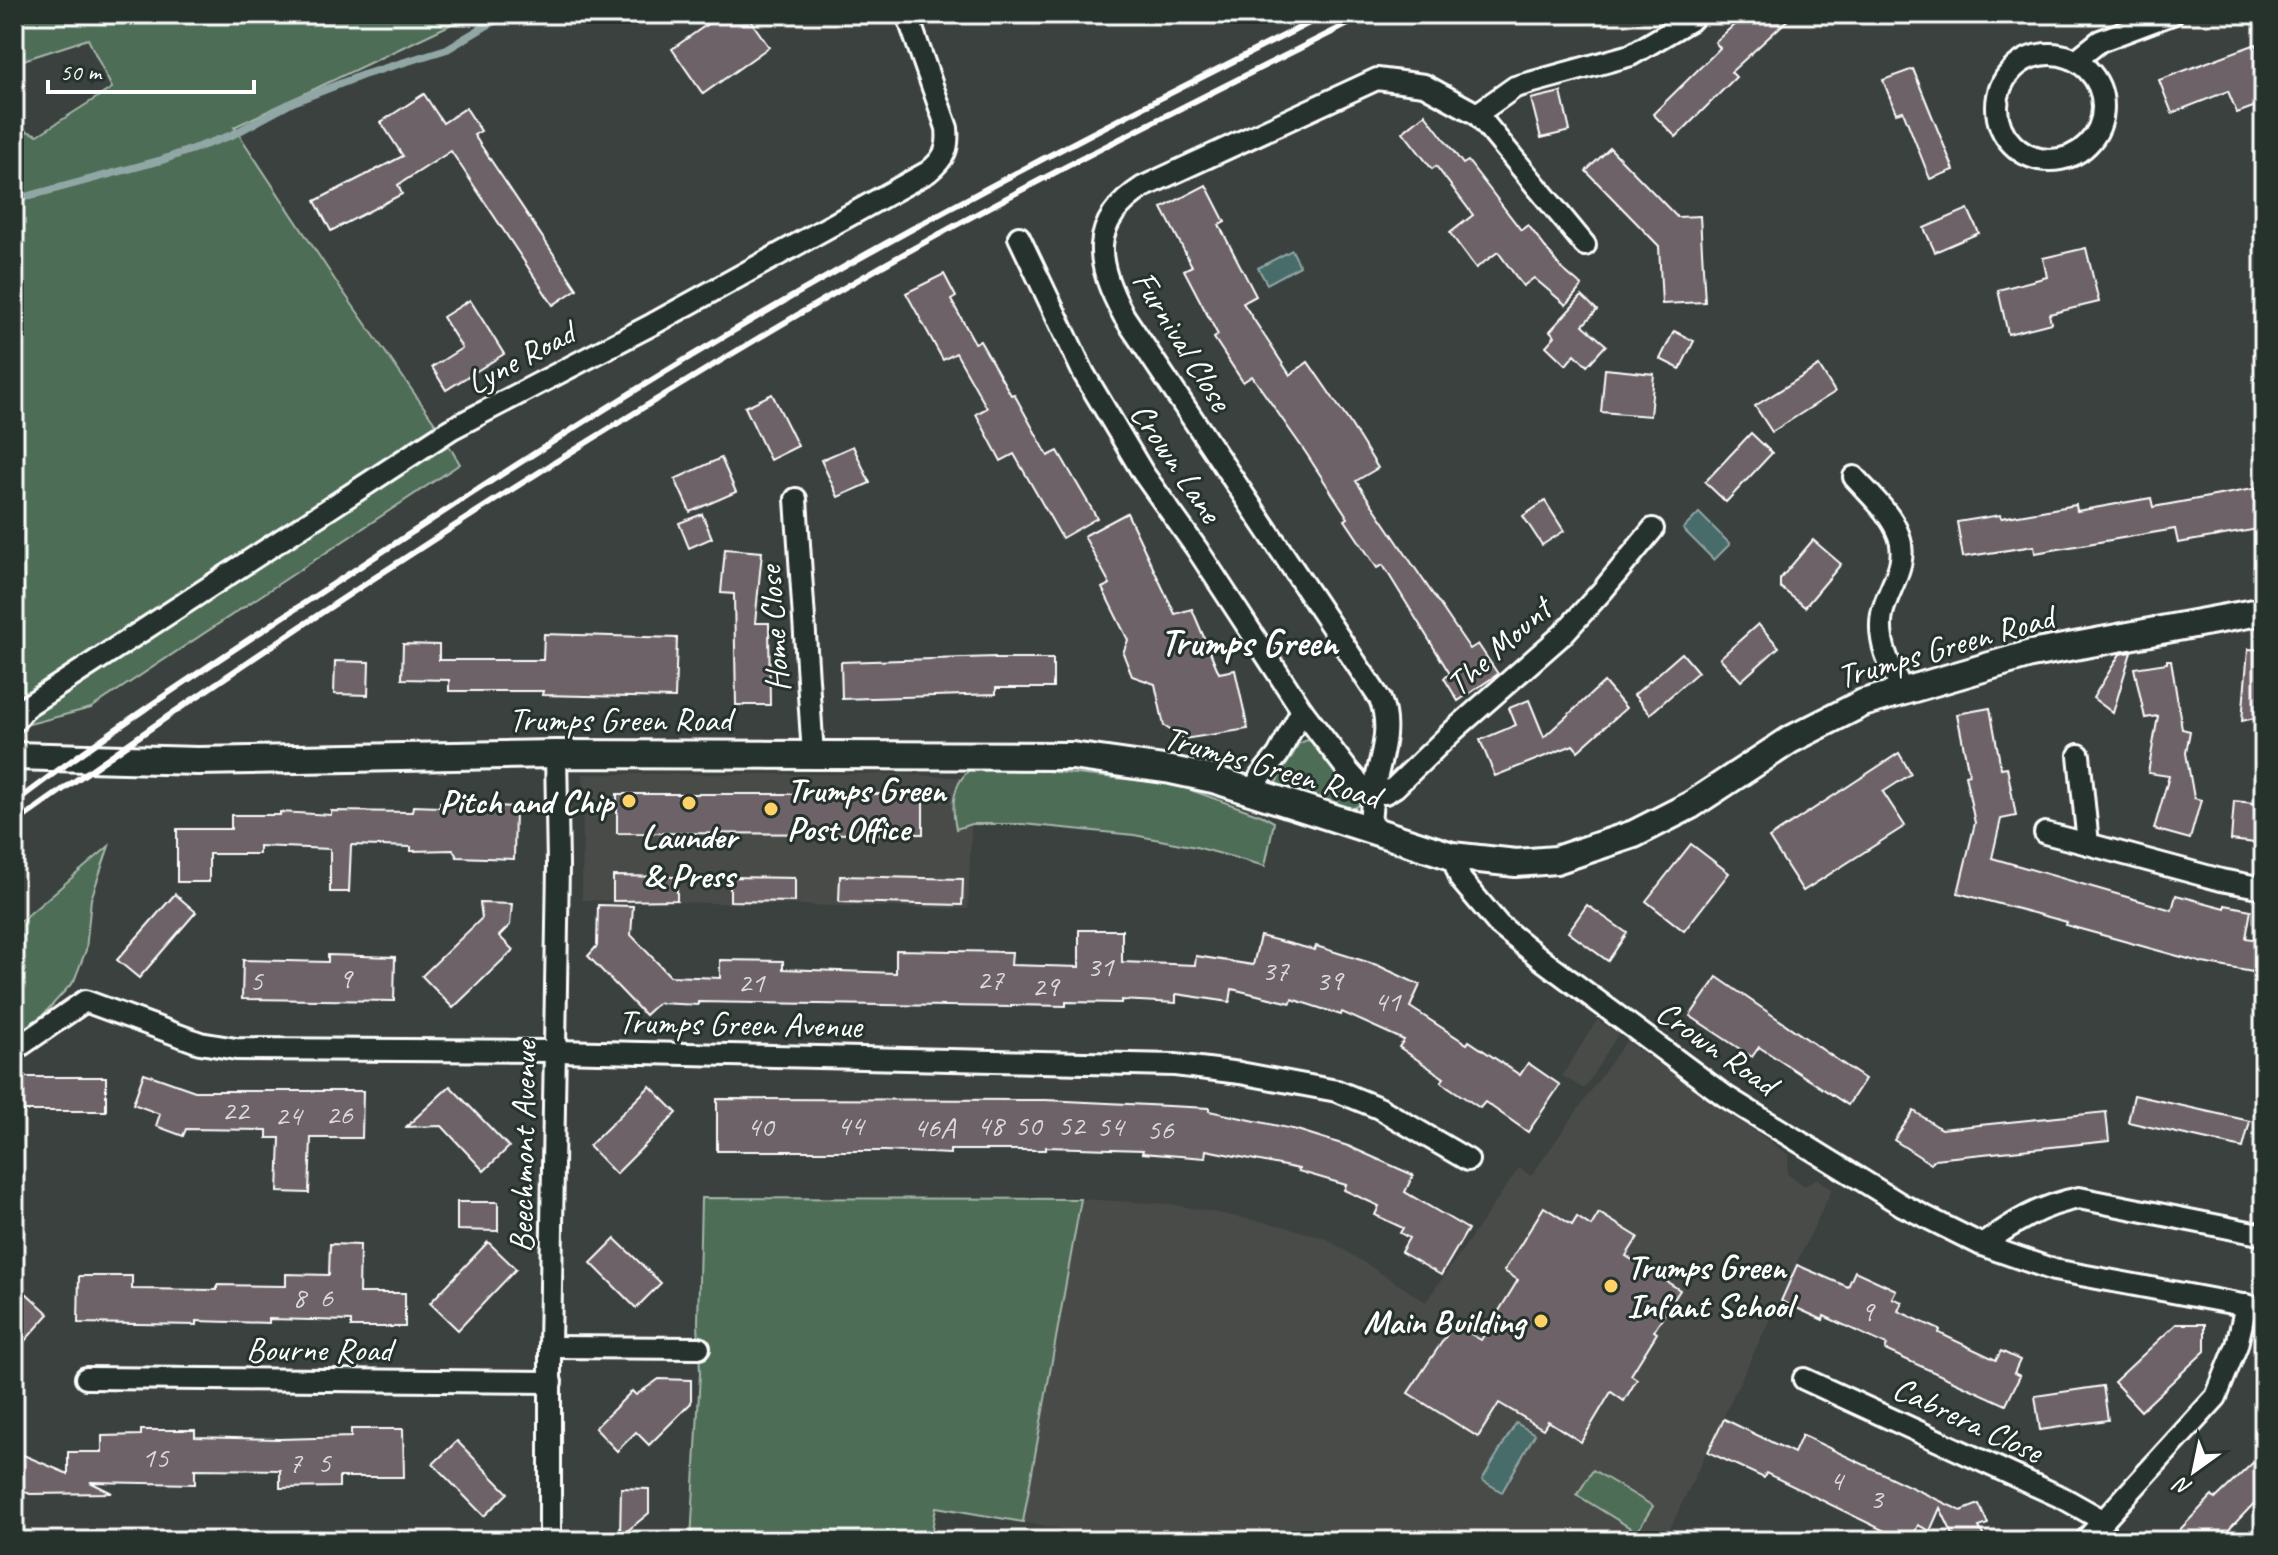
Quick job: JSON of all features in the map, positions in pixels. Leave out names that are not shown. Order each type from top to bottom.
[{"type":"street","name":"Lyne Road","points":[[14,722],[27,706],[451,429],[653,324],[928,172],[942,161],[949,147],[947,128],[907,14]]},
{"type":"street","points":[[2076,60],[2100,41],[2172,14]]},
{"type":"street","points":[[1477,114],[1515,87],[1631,55],[1692,19]]},
{"type":"street","points":[[2041,54],[2059,54],[2076,60],[2092,74],[2102,94],[2102,116],[2094,136],[2082,149],[2067,157],[2049,160],[2032,157],[2017,148],[2005,135],[1997,111],[2001,85],[2011,70],[2025,59],[2041,54]]},
{"type":"street","name":"Furnival Close","points":[[1369,831],[1386,721],[1380,699],[1124,316],[1106,276],[1104,231],[1110,215],[1124,199],[1143,187],[1377,79],[1424,85],[1477,114],[1585,245]]},
{"type":"street","name":"Crown Lane","points":[[1019,237],[1100,403],[1143,473],[1197,549],[1302,710],[1360,786],[1373,793]]},
{"type":"street","points":[[1854,477],[1889,517],[1899,536],[1900,567],[1883,612],[1881,629],[1884,652],[1903,691]]},
{"type":"street","name":"Home Close","points":[[796,499],[813,755]]},
{"type":"street","name":"The Mount","points":[[1373,793],[1385,793],[1395,787],[1454,730],[1562,635],[1653,529]]},
{"type":"street","name":"Trumps Green Road","points":[[14,756],[198,761],[556,754],[1072,756],[1171,770],[1254,792],[1452,856],[1516,863],[1556,860],[1621,839],[1691,805],[1790,740],[1824,720],[1863,703],[2031,654],[2264,611]]},
{"type":"street","points":[[1254,792],[1302,710]]},
{"type":"street","name":"Beechmont Avenue","points":[[550,1541],[558,865],[556,754]]},
{"type":"street","points":[[2079,755],[2088,844]]},
{"type":"street","points":[[2045,833],[2221,880],[2264,888]]},
{"type":"street","name":"Crown Road","points":[[1452,856],[1461,880],[1499,925],[1725,1096],[1902,1205],[1982,1245],[2054,1270],[2255,1307]]},
{"type":"street","name":"Trumps Green Avenue","points":[[14,1050],[85,1001],[200,1043],[236,1049],[556,1051],[1175,1065],[1240,1073],[1337,1091],[1379,1108],[1468,1160]]},
{"type":"street","points":[[1982,1245],[2019,1219],[2051,1203],[2079,1198],[2264,1235]]},
{"type":"street","points":[[2085,1541],[2216,1397],[2255,1307]]},
{"type":"street","points":[[550,1347],[699,1348]]},
{"type":"street","name":"Bourne Road","points":[[86,1378],[551,1382]]},
{"type":"street","name":"Cabrera Close","points":[[1804,1379],[2065,1499],[2104,1521]]},
{"type":"shaded area","points":[[583,774],[897,774],[973,778],[968,909],[582,900]]},
{"type":"shaded area","points":[[1597,1020],[1618,1034],[1584,1089],[1562,1076]]},
{"type":"shaded area","name":"Trumps Green Infant School","points":[[1626,1041],[1789,1155],[1787,1174],[1805,1186],[1817,1178],[1832,1189],[1664,1541],[1134,1541],[1023,1522],[1081,1199],[1171,1204],[1283,1226],[1327,1239],[1426,1302],[1519,1168],[1531,1176]]},
{"type":"green space","points":[[14,14],[473,14],[234,127],[460,464],[91,708],[14,728],[14,127],[38,135],[112,88],[88,39],[14,63]]},
{"type":"green space","points":[[1307,740],[1317,743],[1361,795],[1359,805],[1350,810],[1279,787],[1276,783],[1298,744]]},
{"type":"green space","points":[[978,764],[1174,784],[1274,822],[1265,866],[1196,847],[1134,835],[1023,824],[971,824],[956,829],[953,809],[955,792],[963,776]]},
{"type":"green space","points":[[109,846],[91,899],[86,950],[74,981],[43,1015],[14,1035],[14,927]]},
{"type":"green space","points":[[701,1198],[1081,1199],[1023,1522],[936,1507],[930,1541],[691,1541],[700,1373]]},
{"type":"green space","points":[[1593,1470],[1653,1506],[1637,1532],[1577,1495]]},
{"type":"water","points":[[1292,250],[1300,266],[1267,284],[1258,268]]},
{"type":"water","points":[[1699,513],[1730,544],[1714,560],[1683,529]]},
{"type":"water","points":[[1516,1423],[1535,1434],[1502,1492],[1482,1480]]},
{"type":"building","points":[[722,14],[746,14],[769,47],[703,94],[672,49]]},
{"type":"building","points":[[1746,14],[1794,14],[1731,72],[1736,77],[1676,137],[1653,114],[1720,48],[1715,42]]},
{"type":"building","points":[[2256,44],[2264,65],[2264,103],[2237,113],[2228,91],[2172,113],[2159,80]]},
{"type":"building","points":[[1913,69],[1954,170],[1930,179],[1903,111],[1896,113],[1883,80]]},
{"type":"building","points":[[1561,92],[1570,131],[1541,138],[1531,99]]},
{"type":"building","points":[[424,94],[443,123],[466,108],[481,131],[474,135],[577,289],[553,305],[451,151],[398,185],[402,194],[331,231],[315,201],[403,156],[381,122]]},
{"type":"building","points":[[1425,114],[1463,164],[1468,161],[1521,230],[1528,225],[1561,268],[1582,286],[1566,305],[1534,278],[1523,286],[1498,252],[1476,268],[1450,233],[1473,215],[1436,166],[1432,169],[1403,132]]},
{"type":"building","points":[[1610,148],[1677,217],[1700,216],[1705,302],[1662,304],[1659,246],[1586,171]]},
{"type":"building","points":[[1206,185],[1225,222],[1219,225],[1256,296],[1243,303],[1290,375],[1308,362],[1350,423],[1378,468],[1356,481],[1470,649],[1478,644],[1498,674],[1458,701],[1444,678],[1450,674],[1383,565],[1377,568],[1306,453],[1252,376],[1243,382],[1214,338],[1218,335],[1184,270],[1192,266],[1162,208]]},
{"type":"building","points":[[1968,209],[1979,233],[1935,252],[1924,228]]},
{"type":"building","points":[[2086,248],[2099,302],[2049,314],[2051,323],[2008,334],[1998,290],[2047,277],[2043,258]]},
{"type":"building","points":[[944,274],[956,297],[951,300],[975,343],[980,341],[1048,456],[1058,451],[1097,518],[1062,538],[1014,454],[1001,461],[976,414],[987,408],[956,353],[943,360],[906,293]]},
{"type":"building","points":[[1582,296],[1597,310],[1583,325],[1606,345],[1587,366],[1575,354],[1566,365],[1546,346],[1555,336],[1550,331]]},
{"type":"building","points":[[470,300],[504,354],[446,390],[432,367],[462,348],[443,317]]},
{"type":"building","points":[[1674,331],[1694,341],[1680,369],[1660,359]]},
{"type":"building","points":[[1819,366],[1835,392],[1772,432],[1755,406]]},
{"type":"building","points":[[1605,369],[1654,374],[1650,416],[1601,412]]},
{"type":"building","points":[[772,394],[798,446],[770,460],[745,407]]},
{"type":"building","points":[[1751,433],[1772,453],[1726,502],[1705,482]]},
{"type":"building","points":[[853,446],[870,483],[838,497],[821,460]]},
{"type":"building","points":[[721,458],[736,492],[690,512],[675,479]]},
{"type":"building","points":[[2264,487],[2264,528],[2178,543],[2175,529],[2035,553],[2034,546],[1963,557],[1957,522],[2076,505],[2077,511],[2151,498],[2153,507]]},
{"type":"building","points":[[1545,501],[1564,531],[1542,545],[1523,516]]},
{"type":"building","points":[[1127,513],[1175,614],[1192,609],[1219,673],[1235,670],[1248,729],[1184,739],[1164,726],[1155,684],[1132,676],[1123,653],[1128,640],[1102,588],[1110,584],[1084,536]]},
{"type":"building","points":[[702,514],[712,538],[689,548],[679,523]]},
{"type":"building","points":[[1813,540],[1841,564],[1805,607],[1780,587],[1780,579]]},
{"type":"building","points":[[725,549],[762,552],[755,623],[769,623],[770,705],[736,705],[734,594],[721,593]]},
{"type":"building","points":[[1758,624],[1779,647],[1741,681],[1720,658]]},
{"type":"building","points":[[544,634],[677,638],[675,698],[542,695],[543,691],[449,691],[449,680],[402,679],[403,644],[439,645],[439,660],[543,660]]},
{"type":"building","points":[[2248,649],[2264,650],[2264,716],[2242,721]]},
{"type":"building","points":[[2131,652],[2113,713],[2093,698],[2120,654]]},
{"type":"building","points":[[1682,653],[1698,672],[1650,714],[1634,695]]},
{"type":"building","points":[[995,657],[1053,659],[1053,688],[996,688],[996,694],[842,699],[841,662]]},
{"type":"building","points":[[2171,660],[2182,729],[2190,731],[2186,753],[2194,798],[2201,800],[2190,839],[2154,829],[2169,776],[2148,773],[2158,716],[2145,718],[2134,668],[2167,663]]},
{"type":"building","points":[[335,661],[369,662],[368,695],[334,694]]},
{"type":"building","points":[[1604,682],[1626,708],[1578,751],[1573,745],[1495,776],[1480,740],[1516,725],[1509,708],[1529,700],[1544,737]]},
{"type":"building","points":[[1990,708],[2001,768],[2007,767],[2016,816],[2001,819],[1992,858],[2172,910],[2176,895],[2225,908],[2225,905],[2251,910],[2246,938],[2264,941],[2264,974],[2203,963],[1958,893],[1975,823],[1957,714]]},
{"type":"building","points":[[1899,753],[1911,774],[1883,792],[1905,826],[1803,891],[1769,838]]},
{"type":"building","points":[[617,794],[923,794],[923,834],[617,833]]},
{"type":"building","points":[[2234,801],[2264,804],[2264,844],[2231,840]]},
{"type":"building","points":[[440,802],[496,803],[496,806],[515,807],[514,859],[457,857],[453,850],[411,851],[411,847],[351,845],[349,892],[330,892],[330,849],[259,846],[259,854],[209,854],[209,882],[177,882],[177,829],[231,829],[231,815],[412,812],[413,806],[440,807]]},
{"type":"building","points":[[1691,844],[1729,873],[1684,931],[1646,901]]},
{"type":"building","points":[[613,876],[677,877],[677,900],[613,901]]},
{"type":"building","points":[[840,876],[963,879],[962,905],[839,902]]},
{"type":"building","points":[[730,877],[795,878],[795,902],[730,901]]},
{"type":"building","points":[[175,894],[196,912],[139,978],[117,960]]},
{"type":"building","points":[[480,903],[512,904],[510,925],[499,936],[513,950],[453,1008],[422,976],[482,918]]},
{"type":"building","points":[[598,905],[633,906],[631,935],[670,976],[720,978],[720,960],[783,961],[783,969],[896,973],[896,950],[1012,952],[1011,965],[1079,967],[1079,930],[1122,930],[1122,962],[1195,965],[1196,956],[1253,965],[1260,936],[1315,950],[1316,946],[1377,965],[1420,985],[1410,1007],[1520,1075],[1528,1063],[1560,1085],[1528,1132],[1485,1102],[1480,1108],[1441,1082],[1444,1078],[1399,1047],[1404,1040],[1342,1012],[1341,1015],[1292,999],[1291,1003],[1232,989],[1230,1002],[1176,994],[1176,1003],[1121,1000],[1121,1003],[1066,1002],[1066,1006],[1011,1007],[698,1002],[698,1005],[658,1003],[645,1015],[588,956],[597,946]]},
{"type":"building","points":[[1587,905],[1627,933],[1608,961],[1568,932]]},
{"type":"building","points":[[328,955],[395,957],[394,1001],[242,999],[243,960],[328,962]]},
{"type":"building","points":[[1717,977],[1865,1079],[1848,1105],[1759,1047],[1752,1057],[1690,1016]]},
{"type":"building","points":[[144,1073],[195,1091],[363,1091],[362,1138],[311,1138],[309,1193],[278,1192],[280,1138],[267,1138],[267,1130],[186,1129],[183,1136],[156,1126],[160,1114],[133,1104]]},
{"type":"building","points":[[14,1077],[106,1077],[106,1111],[14,1111]]},
{"type":"building","points":[[450,1086],[509,1147],[484,1171],[442,1126],[406,1127]]},
{"type":"building","points":[[650,1086],[677,1113],[616,1174],[589,1146]]},
{"type":"building","points":[[2134,1095],[2250,1121],[2243,1148],[2128,1122]]},
{"type":"building","points":[[717,1099],[1046,1100],[1209,1108],[1209,1111],[1297,1130],[1348,1146],[1413,1175],[1405,1192],[1468,1229],[1441,1275],[1401,1252],[1409,1238],[1400,1233],[1403,1228],[1375,1215],[1379,1206],[1344,1190],[1346,1185],[1299,1169],[1206,1150],[1205,1158],[1142,1153],[1143,1150],[1046,1147],[1046,1150],[950,1150],[950,1154],[717,1151]]},
{"type":"building","points":[[1914,1111],[1941,1129],[2106,1112],[2109,1141],[1935,1159],[1931,1164],[1894,1140]]},
{"type":"building","points":[[457,1202],[498,1202],[498,1231],[457,1230]]},
{"type":"building","name":"Main Building","points":[[1544,1207],[1572,1225],[1577,1217],[1591,1226],[1599,1213],[1638,1237],[1626,1256],[1680,1290],[1631,1375],[1637,1379],[1624,1401],[1611,1392],[1581,1442],[1548,1421],[1543,1429],[1499,1403],[1478,1437],[1408,1393],[1454,1324],[1481,1340],[1518,1280],[1504,1271]]},
{"type":"building","points":[[615,1239],[661,1283],[636,1308],[591,1263]]},
{"type":"building","points":[[488,1242],[516,1269],[458,1330],[430,1303]]},
{"type":"building","points":[[330,1244],[360,1245],[359,1293],[405,1293],[405,1327],[351,1327],[351,1321],[269,1319],[269,1323],[197,1321],[197,1325],[78,1323],[79,1276],[132,1276],[132,1289],[217,1290],[217,1285],[286,1286],[286,1274],[329,1275]]},
{"type":"building","points":[[1797,1265],[1848,1287],[1855,1271],[1896,1290],[1892,1298],[1902,1302],[1898,1311],[1996,1360],[2001,1351],[2020,1360],[2014,1373],[2020,1376],[2006,1405],[1885,1350],[1887,1345],[1824,1316],[1823,1320],[1781,1301]]},
{"type":"building","points":[[14,1282],[49,1314],[14,1353]]},
{"type":"building","points":[[2176,1324],[2205,1324],[2205,1351],[2141,1411],[2114,1382]]},
{"type":"building","points":[[659,1379],[691,1380],[691,1403],[649,1445],[636,1432],[617,1451],[595,1428],[632,1391],[636,1395]]},
{"type":"building","points":[[2103,1386],[2108,1420],[2040,1430],[2035,1396]]},
{"type":"building","points":[[1724,1419],[1794,1453],[1802,1435],[1961,1511],[1979,1504],[1988,1524],[1979,1527],[1986,1541],[1956,1541],[1940,1508],[1930,1531],[1918,1525],[1911,1541],[1905,1541],[1766,1473],[1764,1478],[1708,1452]]},
{"type":"building","points":[[351,1429],[403,1429],[404,1477],[339,1477],[339,1487],[280,1488],[280,1470],[195,1469],[195,1484],[90,1482],[112,1493],[30,1494],[14,1487],[14,1451],[68,1474],[68,1452],[102,1452],[102,1436],[141,1435],[141,1430],[195,1430],[195,1437],[280,1439],[351,1437]]},
{"type":"building","points":[[457,1441],[508,1493],[484,1516],[433,1464]]},
{"type":"building","points":[[2264,1452],[2264,1493],[2218,1541],[2169,1541],[2212,1496],[2215,1499]]},
{"type":"building","points":[[621,1488],[649,1489],[649,1513],[620,1537]]},
{"type":"waterway","points":[[14,200],[162,160],[232,135],[293,102],[363,75],[447,49],[506,14]]},
{"type":"railway","points":[[14,803],[133,717],[256,635],[525,460],[714,342],[962,202],[1327,14]]},
{"type":"railway","points":[[14,824],[218,682],[424,545],[740,349],[976,215],[1368,14]]},
{"type":"place","name":"Pitch and Chip","points":[[629,801]]},
{"type":"place","name":"Launder & Press","points":[[689,803]]},
{"type":"place","name":"Trumps Green Post Office","points":[[771,809]]},
{"type":"place","name":"Trumps Green Infant School","points":[[1611,1286]]},
{"type":"place","name":"Main Building","points":[[1541,1321]]},
{"type":"district","name":"Trumps Green","points":[[1249,642]]}]
